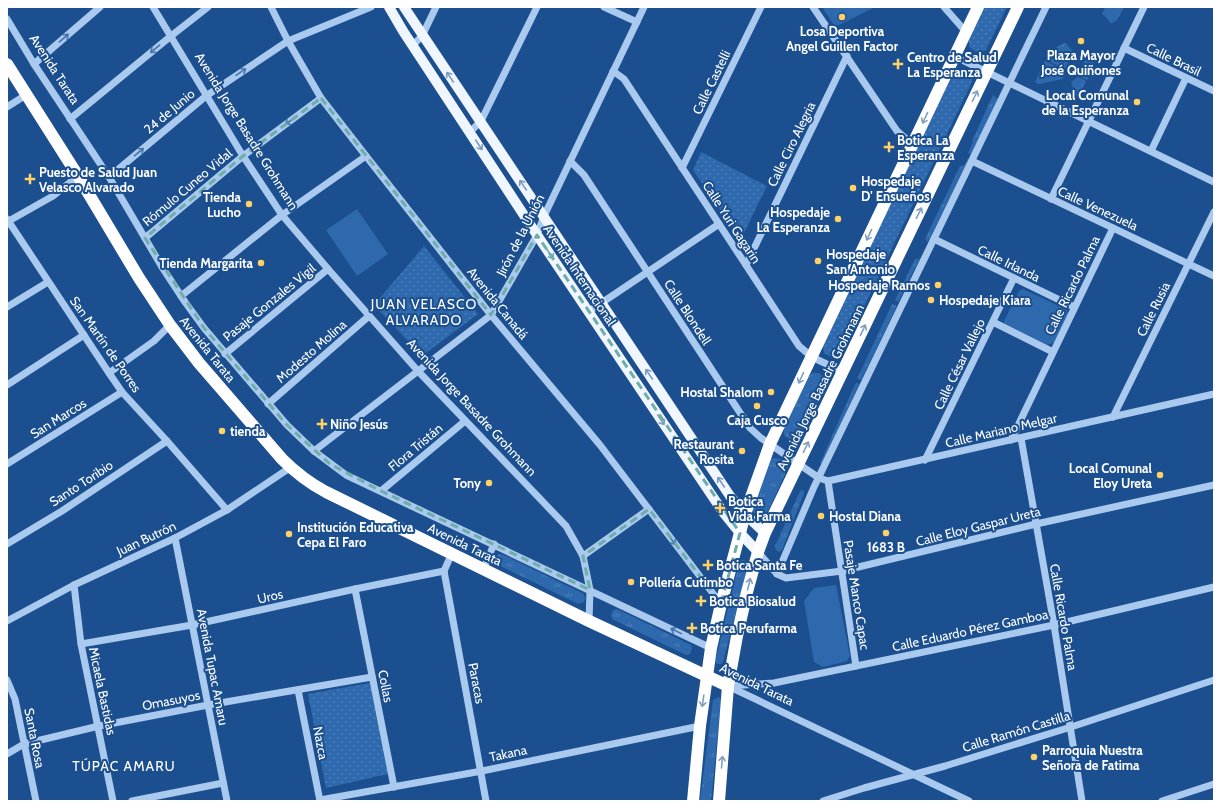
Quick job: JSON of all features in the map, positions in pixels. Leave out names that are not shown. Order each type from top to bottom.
[{"type":"highway","name":"Avenida Jorge Basadre Grohmann","points":[[693,801],[700,726],[711,648],[745,514],[770,444],[978,7]]},
{"type":"highway","name":"Avenida Jorge Basadre Grohmann","points":[[719,801],[728,686],[758,552],[765,533],[1018,7]]},
{"type":"highway","name":"Avenida Tarata","points":[[7,64],[78,176],[142,283],[170,325],[204,368],[282,459],[291,467],[313,485],[326,492],[484,568],[589,621],[728,686]]},
{"type":"main road","name":"Avenida Internacional","points":[[389,7],[403,31],[537,235],[723,512],[758,552]]},
{"type":"main road","name":"Avenida Internacional","points":[[404,7],[730,496],[745,514],[765,533]]},
{"type":"street","points":[[34,64],[100,7]]},
{"type":"street","name":"Avenida Jorge Basadre Grohmann","points":[[153,7],[243,156],[282,215],[418,371],[566,526],[583,556],[590,590],[589,621]]},
{"type":"street","points":[[70,119],[208,7]]},
{"type":"street","name":"Avenida Canadá","points":[[271,7],[288,41],[321,98],[491,315],[600,445],[721,604]]},
{"type":"street","name":"24 de Junio","points":[[109,177],[206,96],[288,41],[370,7]]},
{"type":"street","points":[[413,45],[422,36],[436,7]]},
{"type":"street","points":[[470,132],[481,121],[537,7]]},
{"type":"street","points":[[604,7],[637,22]]},
{"type":"street","name":"Jirón de la Unión","points":[[314,451],[491,315],[537,235],[544,216],[644,7]]},
{"type":"street","name":"Calle Castelli","points":[[682,168],[761,7]]},
{"type":"street","points":[[813,7],[897,131],[912,144]]},
{"type":"street","points":[[944,7],[966,32]]},
{"type":"street","points":[[758,552],[777,574],[818,478],[1046,7]]},
{"type":"street","points":[[1051,198],[1144,7]]},
{"type":"street","name":"Avenida Tarata","points":[[7,19],[34,64],[109,177],[162,268],[181,296],[225,354],[287,425],[314,451],[346,475],[711,648]]},
{"type":"street","name":"Calle Brasil","points":[[1124,48],[1214,91]]},
{"type":"street","name":"Calle Ciro Alegria","points":[[746,265],[847,56]]},
{"type":"street","points":[[954,56],[1214,182]]},
{"type":"street","name":"Calle Yuri Gagarin","points":[[613,71],[624,80],[799,346],[812,357],[843,372]]},
{"type":"street","points":[[1150,151],[1186,78]]},
{"type":"street","points":[[7,107],[26,95]]},
{"type":"street","name":"Rómulo Cuneo Vidal","points":[[145,238],[243,156],[321,98]]},
{"type":"street","points":[[181,296],[282,215],[366,156]]},
{"type":"street","name":"Calle Blondell","points":[[570,161],[584,175],[750,428],[798,464]]},
{"type":"street","name":"Calle Venezuela","points":[[972,161],[1214,276]]},
{"type":"street","points":[[7,221],[53,196],[78,176]]},
{"type":"street","name":"Calle Rusia","points":[[1113,417],[1214,212]]},
{"type":"street","name":"San Martín de Porres","points":[[7,221],[122,392],[227,510]]},
{"type":"street","points":[[588,312],[719,224]]},
{"type":"street","name":"Calle Ricardo Palma","points":[[1011,440],[1113,228]]},
{"type":"street","name":"Calle Irlanda","points":[[934,239],[1074,307]]},
{"type":"street","name":"Pasaje Gonzales Vigil","points":[[225,354],[328,269]]},
{"type":"street","name":"Calle César Vallejo","points":[[925,460],[1014,278]]},
{"type":"street","points":[[7,307],[48,282]]},
{"type":"street","name":"Modesto Molina","points":[[268,404],[369,316]]},
{"type":"street","points":[[992,322],[1053,352]]},
{"type":"street","points":[[109,373],[154,341],[170,325]]},
{"type":"street","points":[[7,385],[84,335]]},
{"type":"street","name":"San Marcos","points":[[7,464],[122,392]]},
{"type":"street","name":"Calle Mariano Melgar","points":[[798,464],[818,478],[828,481],[1214,394]]},
{"type":"street","name":"Flora Tristán","points":[[381,491],[465,421]]},
{"type":"street","name":"Calle Ricardo Palma","points":[[1021,438],[1054,625],[1082,801]]},
{"type":"street","name":"Santo Toribio","points":[[7,544],[62,511],[167,441]]},
{"type":"street","name":"Juan Butrón","points":[[7,621],[74,585],[175,538],[227,510],[291,467]]},
{"type":"street","name":"Pasaje Manco Capac","points":[[828,481],[856,666]]},
{"type":"street","name":"Calle Eloy Gaspar Ureta","points":[[777,574],[786,578],[793,578],[842,571],[1036,524],[1214,484]]},
{"type":"street","points":[[583,556],[649,509]]},
{"type":"street","name":"Avenida Tupac Amaru","points":[[175,538],[227,801]]},
{"type":"street","points":[[484,568],[494,544]]},
{"type":"street","points":[[444,571],[452,553]]},
{"type":"street","name":"Uros","points":[[82,644],[192,625],[444,571]]},
{"type":"street","name":"Paracas","points":[[444,571],[482,771],[486,801]]},
{"type":"street","name":"Micaela Bastidas","points":[[74,585],[82,644],[113,801]]},
{"type":"street","name":"Calle Eduardo Pérez Gamboa","points":[[728,686],[774,684],[1054,625],[1214,587]]},
{"type":"street","name":"Collas","points":[[355,589],[394,787]]},
{"type":"street","name":"Omasuyos","points":[[7,754],[24,744],[99,726],[208,705],[372,677]]},
{"type":"street","name":"Calle Ramón Castilla","points":[[823,801],[864,788],[915,775],[1071,727],[1214,680]]},
{"type":"street","name":"Santa Rosa","points":[[8,684],[15,699],[36,801]]},
{"type":"street","name":"Avenida Tarata","points":[[728,686],[969,801]]},
{"type":"street","name":"Nazca","points":[[298,690],[320,801]]},
{"type":"street","name":"Takana","points":[[320,801],[482,771],[700,726]]},
{"type":"street","points":[[132,801],[223,783]]},
{"type":"street","points":[[1162,801],[1214,784]]},
{"type":"highlighted area","points":[[321,98],[491,315],[537,235],[740,533],[721,604],[649,509],[583,556],[590,590],[381,491],[330,464],[287,425],[204,328],[145,238],[243,156]]},
{"type":"green space","name":"Losa Deportiva Angel Guillen Factor","points":[[822,7],[875,7],[835,27]]},
{"type":"green space","points":[[984,7],[1007,7],[986,50],[977,52],[969,47],[969,40]]},
{"type":"green space","points":[[1105,7],[1124,7],[1117,20],[1111,24],[1102,14]]},
{"type":"green space","points":[[1066,43],[1073,52],[1065,69],[1046,60],[1050,51]]},
{"type":"green space","points":[[1086,58],[1092,58],[1094,65],[1087,80],[1078,76]]},
{"type":"green space","points":[[1045,61],[1064,70],[1063,79],[1039,84],[1035,82]]},
{"type":"green space","points":[[963,68],[970,71],[973,78],[971,84],[843,350],[838,355],[831,357],[824,353],[823,346],[952,75],[957,70]]},
{"type":"green space","points":[[1078,77],[1086,81],[1077,99],[1071,82]]},
{"type":"green space","points":[[993,95],[998,99],[971,155],[968,153],[973,142],[972,141]]},
{"type":"green space","points":[[701,152],[767,186],[742,237],[737,234],[693,170]]},
{"type":"green space","points":[[968,158],[928,242],[925,239],[960,166],[964,166]]},
{"type":"green space","points":[[357,209],[388,254],[357,276],[326,230]]},
{"type":"green space","points":[[424,246],[478,314],[422,356],[374,305]]},
{"type":"green space","points":[[920,258],[898,302],[895,300],[915,259]]},
{"type":"green space","points":[[1023,289],[1067,310],[1068,314],[1055,342],[1047,345],[1005,324],[1004,321],[1019,291]]},
{"type":"green space","points":[[892,304],[897,306],[861,380],[857,379]]},
{"type":"green space","points":[[813,373],[819,373],[826,379],[826,386],[804,432],[800,437],[790,439],[785,436],[783,429],[808,377]]},
{"type":"green space","points":[[856,382],[859,384],[822,464],[820,463]]},
{"type":"green space","points":[[774,458],[783,459],[787,466],[787,470],[768,511],[759,515],[751,509],[768,461]]},
{"type":"green space","points":[[802,490],[804,493],[782,550],[779,552],[776,550],[775,546],[800,491]]},
{"type":"green space","points":[[499,554],[504,555],[584,594],[584,602],[578,604],[494,563],[494,558]]},
{"type":"green space","points":[[742,560],[746,561],[748,565],[723,662],[721,664],[717,664],[715,662],[739,563]]},
{"type":"green space","points":[[836,585],[850,656],[847,661],[823,667],[814,662],[804,601],[814,588]]},
{"type":"green space","points":[[617,609],[691,645],[692,649],[690,654],[686,655],[612,619],[611,615],[613,610]]},
{"type":"green space","points":[[370,683],[388,774],[326,788],[308,694]]},
{"type":"green space","points":[[719,697],[721,701],[711,801],[700,801],[713,700]]},
{"type":"place","name":"Losa Deportiva Angel Guillen Factor","points":[[842,17]]},
{"type":"place","name":"Plaza Mayor José Quiñones","points":[[1081,41]]},
{"type":"place","name":"Centro de Salud La Esperanza","points":[[898,64]]},
{"type":"place","name":"Local Comunal de la Esperanza","points":[[1137,102]]},
{"type":"place","name":"Botica La Esperanza","points":[[889,147]]},
{"type":"place","name":"Puesto de Salud Juan Velasco Alvarado","points":[[30,179]]},
{"type":"place","name":"Hospedaje D' Ensueños","points":[[853,188]]},
{"type":"place","name":"Tienda Lucho","points":[[249,204]]},
{"type":"place","name":"Hospedaje La Esperanza","points":[[838,219]]},
{"type":"place","name":"Hospedaje San Antonio","points":[[818,261]]},
{"type":"place","name":"Tienda Margarita","points":[[261,263]]},
{"type":"place","name":"Hospedaje Ramos","points":[[938,285]]},
{"type":"place","name":"Hospedaje Kiara","points":[[931,300]]},
{"type":"place","name":"Hostal Shalom","points":[[771,392]]},
{"type":"place","name":"Caja Cusco","points":[[757,406]]},
{"type":"place","name":"Niño Jesús","points":[[322,424]]},
{"type":"place","name":"tienda","points":[[222,431]]},
{"type":"place","name":"Restaurant Rosita","points":[[742,451]]},
{"type":"place","name":"Local Comunal Eloy Ureta","points":[[1160,475]]},
{"type":"place","name":"Tony","points":[[489,483]]},
{"type":"place","name":"Botica Vida Farma","points":[[720,508]]},
{"type":"place","name":"Hostal Diana","points":[[821,516]]},
{"type":"place","name":"1683 B","points":[[886,533]]},
{"type":"place","name":"Institución Educativa Cepa El Faro","points":[[289,534]]},
{"type":"place","name":"Botica Santa Fe","points":[[708,565]]},
{"type":"place","name":"Pollería Cutimbo","points":[[631,582]]},
{"type":"place","name":"Botica Biosalud","points":[[701,601]]},
{"type":"place","name":"Botica Perufarma","points":[[692,628]]},
{"type":"place","name":"Parroquia Nuestra Señora de Fatima","points":[[1034,757]]},
{"type":"district","name":"JUAN VELASCO ALVARADO","points":[[424,312]]},
{"type":"district","name":"TÚPAC AMARU","points":[[124,766]]}]
